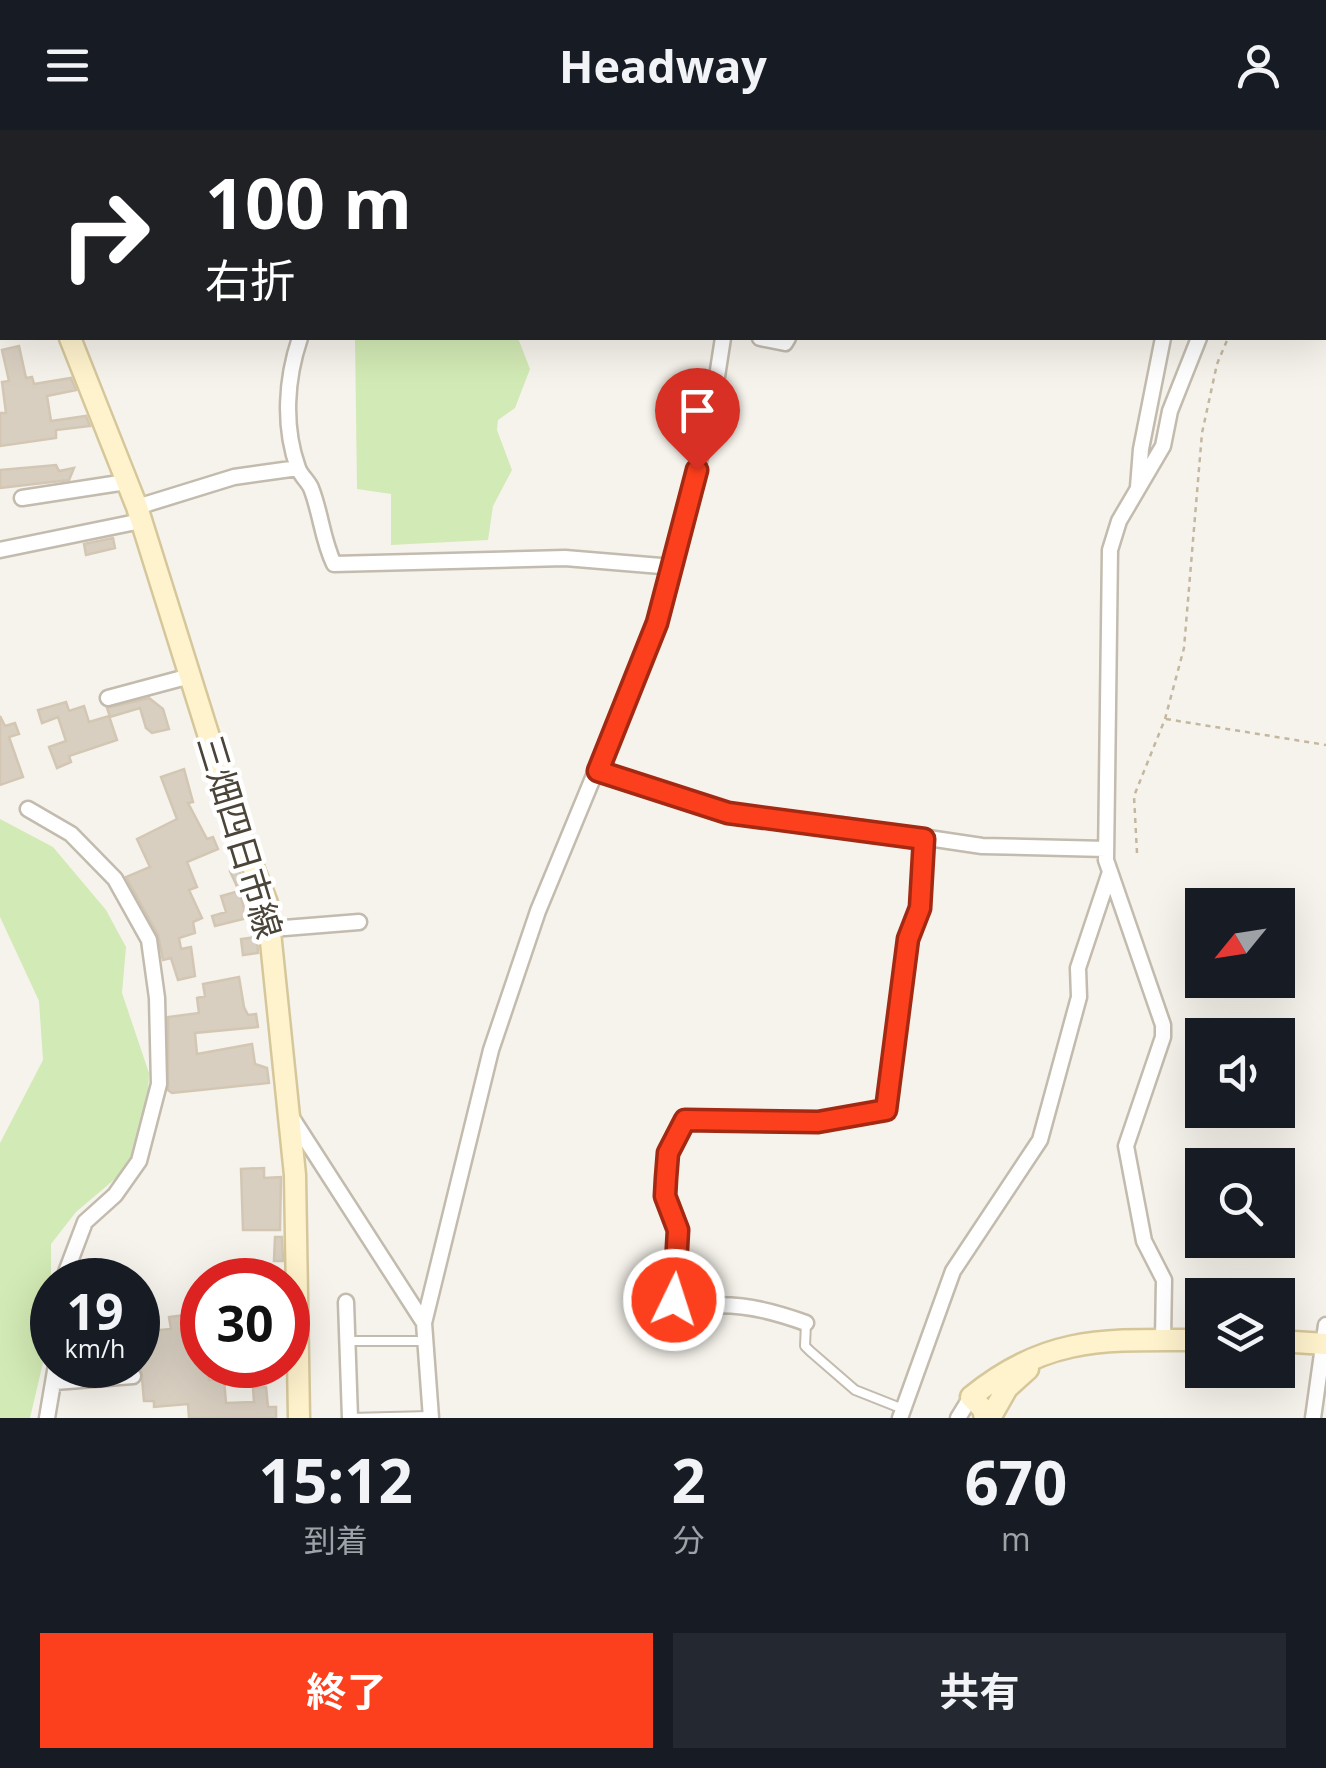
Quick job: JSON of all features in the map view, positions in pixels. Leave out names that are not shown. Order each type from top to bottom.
[{"type":"main road","name":"三畑四日市線","points":[[71,340],[139,514],[272,929],[290,1115],[299,1418]]},
{"type":"main road","points":[[1295,1340],[1325,1337]]},
{"type":"main road","points":[[1064,1348],[1018,1376],[988,1418],[971,1397],[1031,1356],[1064,1348],[1185,1340]]},
{"type":"street","points":[[299,340],[287,380],[298,468],[311,488],[324,543],[334,564],[548,558],[674,567]]},
{"type":"street","points":[[430,1417],[424,1323],[503,1006],[538,911],[647,651],[674,567],[711,415],[723,340]]},
{"type":"street","points":[[1138,488],[1140,448],[1163,340]]},
{"type":"street","points":[[1163,1340],[1164,1280],[1144,1241],[1126,1146],[1163,1037],[1163,1024],[1110,874],[1106,849],[1110,550],[1113,534],[1163,446],[1170,411],[1199,340]]},
{"type":"street","points":[[0,550],[139,514],[234,478],[298,468]]},
{"type":"street","points":[[22,498],[126,482]]},
{"type":"street","points":[[108,698],[190,676]]},
{"type":"street","points":[[598,771],[742,816],[982,846],[1106,849]]},
{"type":"street","points":[[28,809],[70,834],[115,879],[149,940],[157,998],[159,1084],[139,1161],[115,1196],[85,1222],[72,1258]]},
{"type":"street","points":[[806,1323],[758,1306],[708,1303],[676,1308],[678,1230],[665,1196],[668,1153],[685,1120],[818,1122],[886,1110],[908,939],[920,908],[924,839]]},
{"type":"street","points":[[902,1414],[954,1272],[1040,1140],[1079,998],[1078,968],[1110,874]]},
{"type":"street","points":[[272,929],[359,922]]},
{"type":"street","points":[[290,1115],[424,1323]]},
{"type":"street","points":[[346,1302],[350,1418]]},
{"type":"street","points":[[1313,1418],[1325,1337]]},
{"type":"street","points":[[47,1418],[54,1388]]},
{"type":"street","points":[[958,1418],[971,1397]]},
{"type":"lane","points":[[806,1323],[804,1346],[854,1390],[902,1414]]},
{"type":"lane","points":[[347,1341],[425,1341]]},
{"type":"lane","points":[[350,1418],[430,1417]]},
{"type":"path","points":[[1138,853],[1134,796],[1165,719],[1188,622],[1202,434],[1217,364],[1227,340]]},
{"type":"path","points":[[1165,719],[1326,744]]},
{"type":"green space","points":[[355,340],[519,340],[530,369],[515,408],[498,420],[497,430],[512,470],[493,506],[488,540],[391,545],[391,494],[357,489]]},
{"type":"green space","points":[[0,819],[53,847],[106,910],[126,947],[122,993],[149,1073],[146,1138],[122,1173],[76,1212],[51,1244],[51,1258],[30,1258],[30,1388],[37,1388],[30,1418],[0,1418],[0,1143],[43,1060],[39,1001],[0,917]]},
{"type":"building","points":[[19,346],[26,378],[32,377],[34,384],[71,378],[76,390],[47,396],[51,421],[86,416],[90,426],[56,430],[56,438],[0,446],[0,413],[6,413],[2,382],[9,381],[2,350]]},
{"type":"building","points":[[56,465],[59,471],[74,468],[69,480],[0,488],[0,470]]},
{"type":"building","points":[[113,538],[115,548],[86,555],[84,544]]},
{"type":"building","points":[[149,698],[163,709],[169,729],[152,733],[146,728],[140,708],[110,717],[107,708]]},
{"type":"building","points":[[66,702],[69,711],[84,706],[89,722],[109,716],[117,740],[69,756],[71,762],[57,768],[49,747],[66,741],[58,717],[42,723],[38,710]]},
{"type":"building","points":[[0,716],[5,726],[15,723],[19,734],[9,737],[23,777],[0,785]]},
{"type":"building","points":[[184,769],[193,802],[188,803],[207,839],[213,837],[218,849],[187,862],[197,887],[189,890],[202,918],[193,922],[195,933],[179,938],[181,949],[191,947],[195,976],[178,980],[171,958],[163,960],[158,935],[126,877],[150,867],[137,839],[177,819],[161,777]]},
{"type":"building","points":[[238,867],[246,888],[239,891],[230,871]]},
{"type":"building","points":[[239,891],[247,918],[215,926],[212,916],[226,912],[221,896]]},
{"type":"building","points":[[257,937],[258,953],[243,955],[241,939]]},
{"type":"building","points":[[239,977],[244,1007],[248,1015],[256,1014],[258,1027],[195,1033],[197,1054],[252,1044],[255,1064],[267,1068],[269,1083],[172,1093],[168,1090],[168,1017],[199,1013],[197,998],[205,996],[203,984]]},
{"type":"building","points":[[264,1168],[264,1178],[281,1177],[280,1230],[243,1230],[241,1169]]},
{"type":"building","points":[[275,1237],[282,1237],[283,1258],[274,1258]]},
{"type":"building","points":[[180,1316],[180,1388],[225,1388],[226,1403],[254,1402],[253,1388],[266,1388],[268,1407],[276,1407],[276,1418],[189,1418],[188,1404],[154,1407],[154,1401],[144,1401],[143,1388],[160,1388],[160,1330],[171,1329],[169,1317]]},
{"type":"route","points":[[674,1300],[678,1230],[665,1196],[666,1178],[668,1153],[685,1120],[818,1122],[886,1110],[908,939],[920,908],[924,839],[865,828],[728,813],[598,771],[657,623],[697,470]]}]
